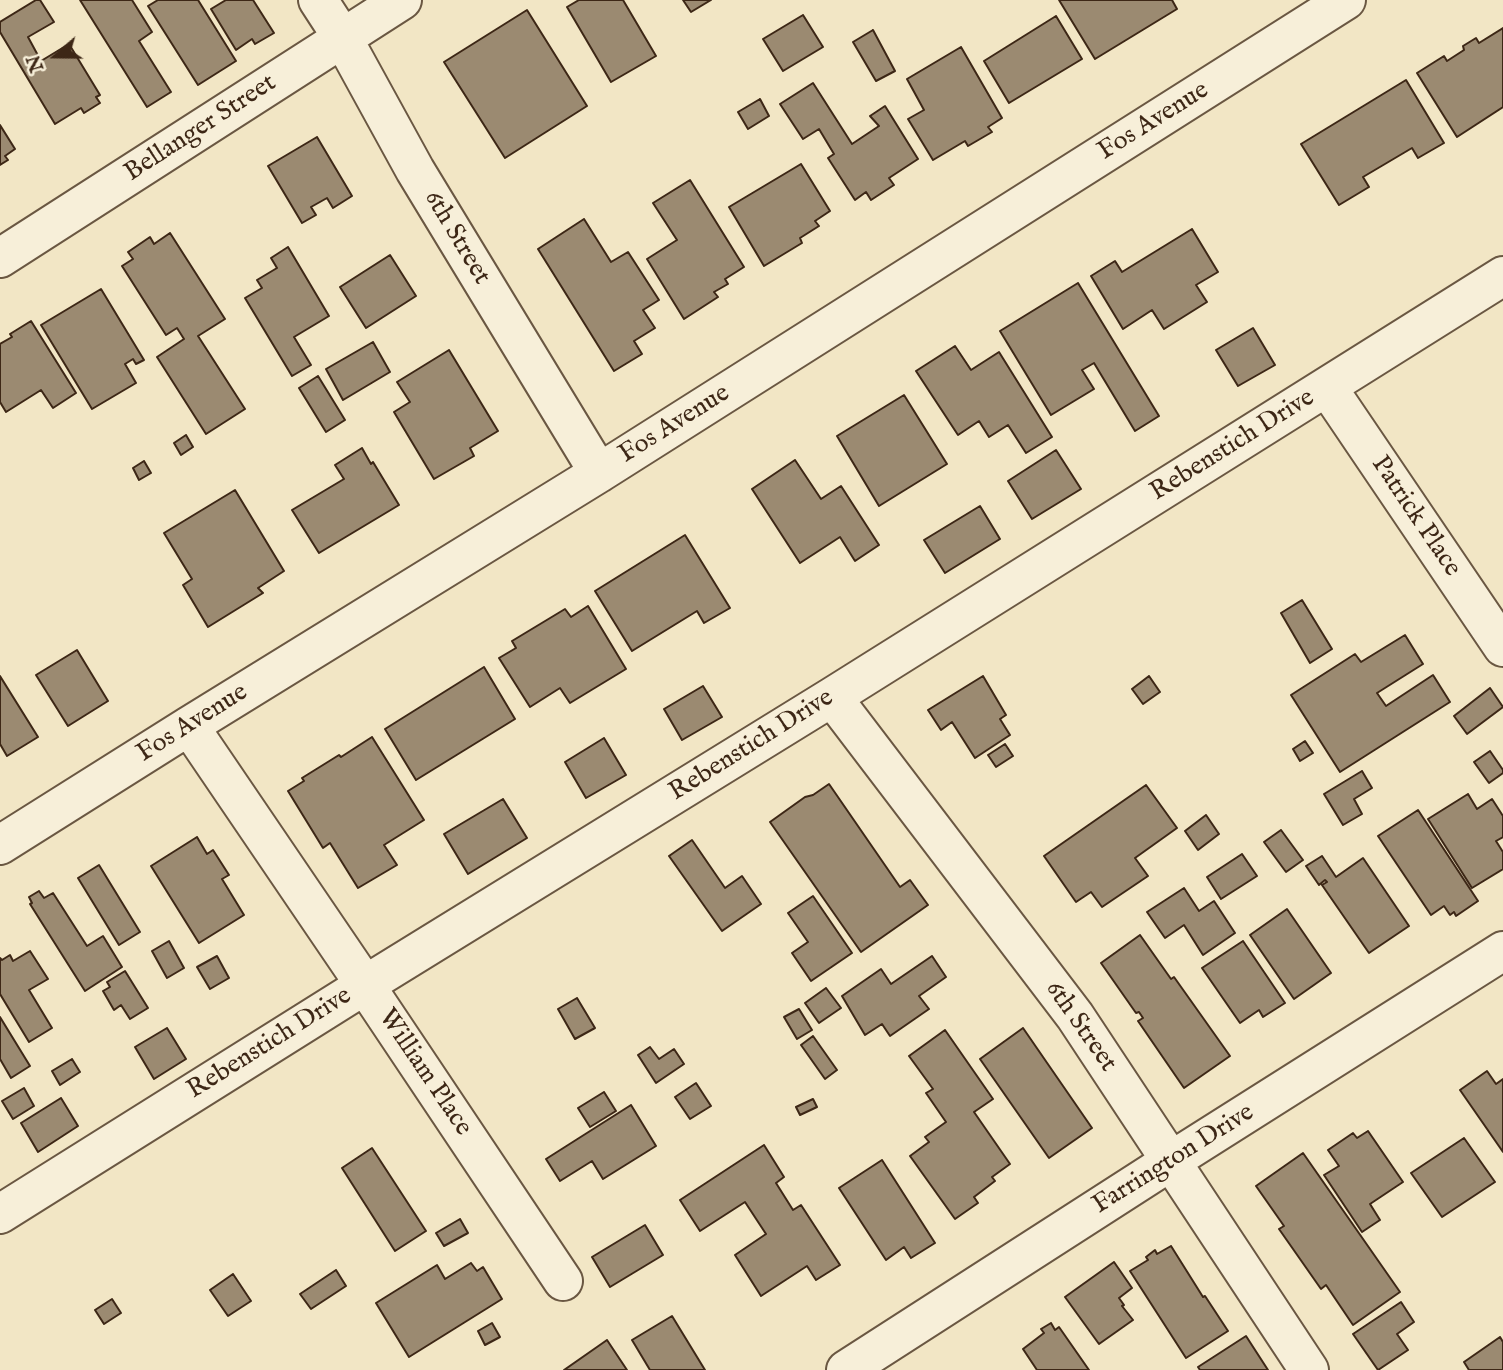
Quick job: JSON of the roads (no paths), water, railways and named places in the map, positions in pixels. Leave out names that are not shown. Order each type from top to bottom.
[{"type":"street","name":"6th Street","points":[[318,0],[342,37],[415,170],[599,473]]},
{"type":"street","name":"Bellanger Street","points":[[0,257],[402,0]]},
{"type":"street","name":"Fos Avenue","points":[[0,845],[599,473],[1346,0]]},
{"type":"street","name":"Rebenstich Drive","points":[[0,1214],[365,985],[832,698],[1503,276]]},
{"type":"street","name":"Patrick Place","points":[[1327,387],[1503,647]]},
{"type":"street","name":"6th Street","points":[[832,698],[1075,1016],[1309,1370]]},
{"type":"street","name":"William Place","points":[[189,726],[563,1281]]},
{"type":"street","name":"Farrington Drive","points":[[846,1370],[1503,951]]}]
